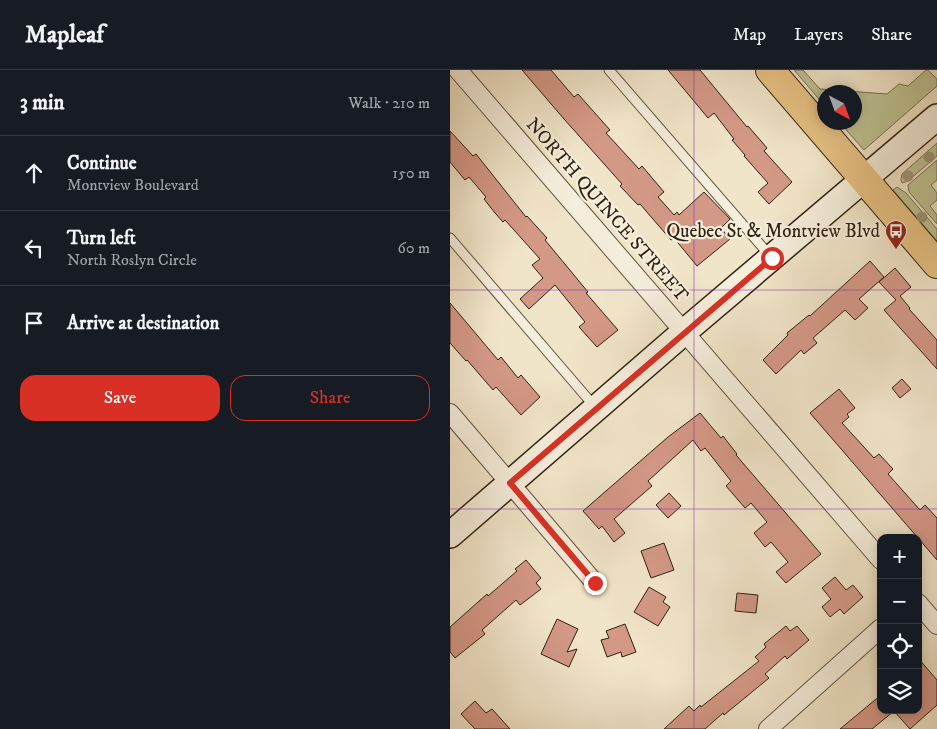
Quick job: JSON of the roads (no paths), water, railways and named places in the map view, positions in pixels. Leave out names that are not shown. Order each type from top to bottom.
[{"type":"main road","points":[[770,70],[937,264]]},
{"type":"main road","points":[[450,535],[937,116]]},
{"type":"street","name":"NORTH QUINCE STREET","points":[[458,70],[877,555]]},
{"type":"street","points":[[450,414],[595,583]]},
{"type":"street","points":[[922,608],[937,625]]},
{"type":"street","points":[[768,729],[877,632]]},
{"type":"lane","points":[[609,70],[772,258]]},
{"type":"lane","points":[[450,238],[596,408]]},
{"type":"place","name":"Quebec St & Montview Blvd","points":[[896,250]]}]
